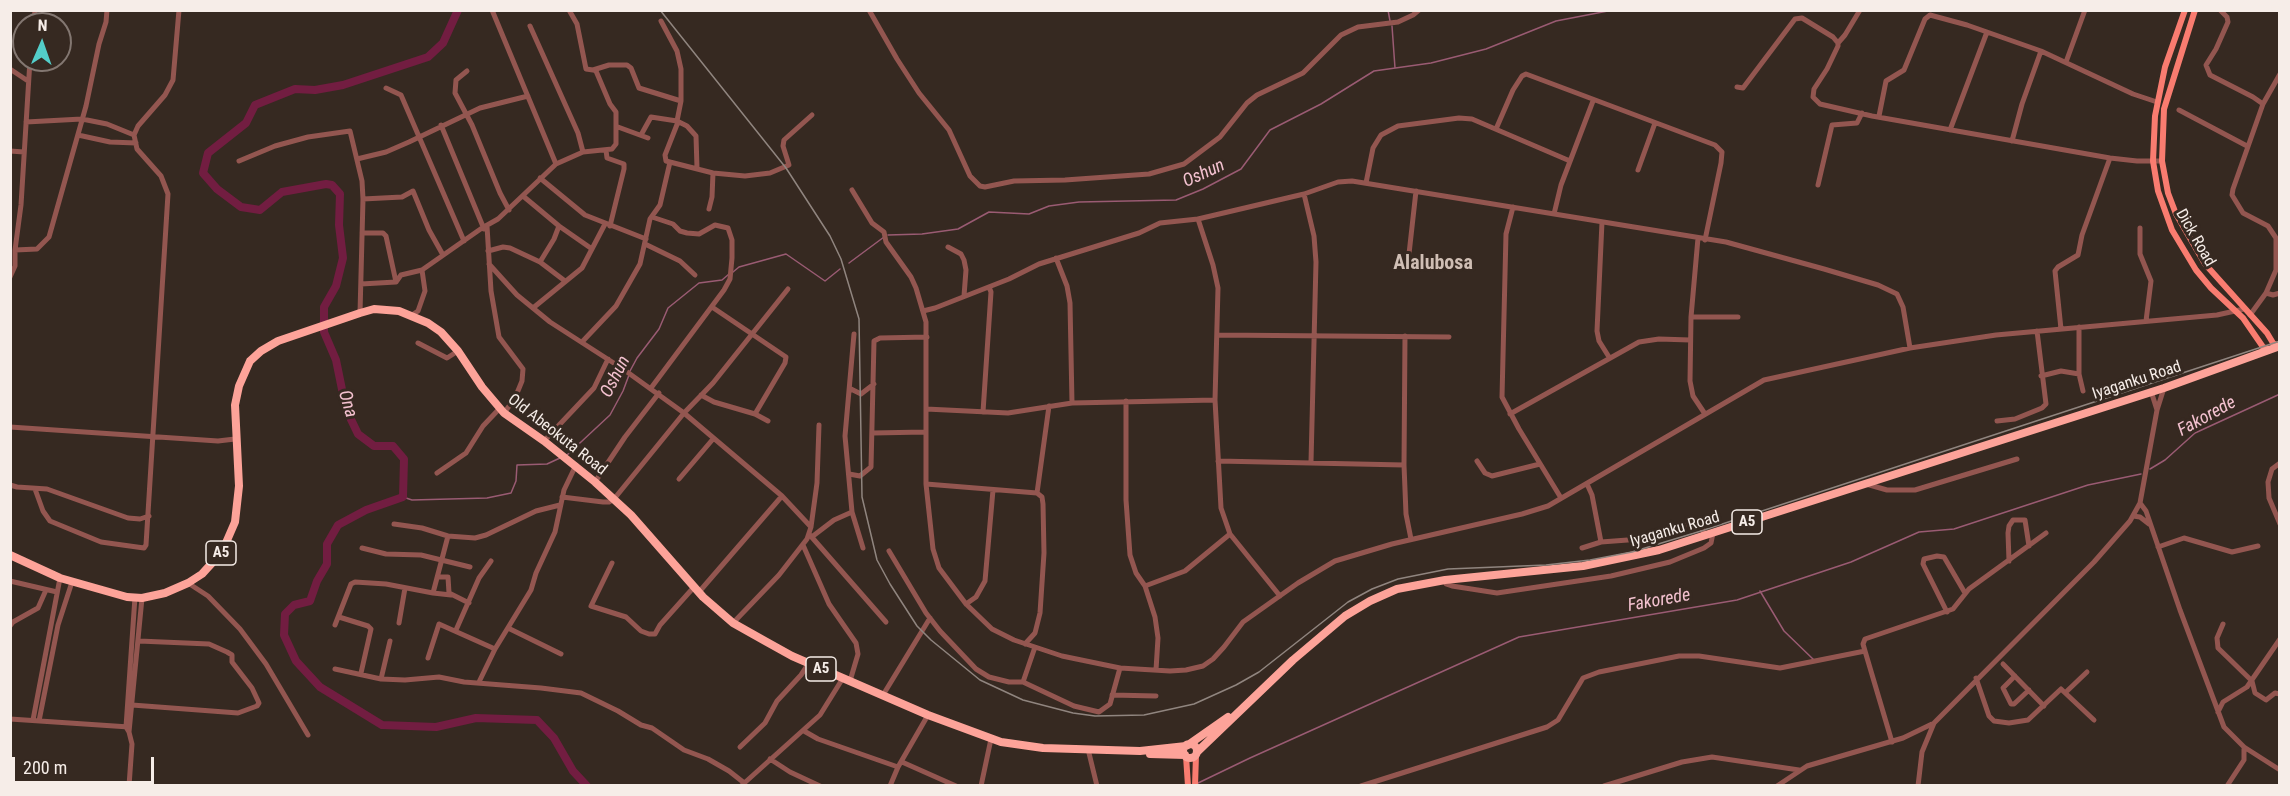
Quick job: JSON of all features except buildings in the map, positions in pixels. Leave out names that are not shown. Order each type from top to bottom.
[{"type":"highway","name":"Old Abeokuta Road","points":[[10,555],[60,578],[111,594],[139,598],[165,593],[202,574],[222,552],[235,522],[239,486],[235,405],[239,386],[250,361],[278,341],[356,314],[374,309],[385,309],[412,315],[441,332],[458,351],[482,387],[502,411],[596,482],[631,515],[696,590],[733,623],[809,663],[928,715],[991,739],[1018,746],[1140,751],[1186,750]]},
{"type":"highway","name":"Iyaganku Road","points":[[1196,754],[1293,660],[1359,607],[1396,589],[1445,580],[1606,562],[1659,550],[2164,388],[2279,346]]},
{"type":"highway","name":"Iyaganku Road","points":[[1186,750],[1217,723],[1238,711]]},
{"type":"highway","points":[[1186,750],[1194,746],[1196,754]]},
{"type":"main road","name":"Dick Road","points":[[2185,10],[2165,67],[2154,126],[2153,161],[2164,212],[2182,250],[2206,283],[2237,312],[2255,333],[2263,347],[2269,349]]},
{"type":"main road","name":"Dick Road","points":[[2195,10],[2164,109],[2162,161],[2168,193],[2176,214],[2191,241],[2219,282],[2273,343],[2279,346]]},
{"type":"main road","points":[[1186,750],[1188,786]]},
{"type":"main road","points":[[1195,786],[1196,754]]},
{"type":"street","points":[[15,250],[37,249],[49,237],[78,135],[107,10]]},
{"type":"street","points":[[35,489],[43,511],[50,521],[101,542],[144,548],[147,541],[149,516],[168,194],[161,176],[137,149],[134,135],[138,126],[165,95],[173,80],[179,10]]},
{"type":"street","points":[[492,10],[556,164]]},
{"type":"street","points":[[569,10],[577,24],[586,69],[609,65],[629,66],[639,88],[681,101]]},
{"type":"street","points":[[869,10],[919,93],[949,130],[970,176],[974,182],[985,187],[1014,181],[1076,180],[1149,174],[1184,164],[1220,137],[1247,103],[1257,95],[1303,73],[1341,36],[1358,27],[1398,22],[1419,10]]},
{"type":"street","points":[[1860,10],[1838,43],[1827,69],[1814,89],[1813,97],[1820,104],[2110,158],[2144,162],[2162,161]]},
{"type":"street","points":[[2066,62],[2085,10]]},
{"type":"street","points":[[2220,10],[2227,17],[2228,22],[2206,65],[2210,75],[2263,104]]},
{"type":"street","points":[[1879,116],[1886,81],[1904,70],[1927,16],[1934,15],[2041,51],[2133,94],[2157,102]]},
{"type":"street","points":[[1737,87],[1743,87],[1795,19],[1802,18],[1833,37],[1838,43]]},
{"type":"street","points":[[661,21],[678,54],[681,69],[681,101],[678,122],[665,155],[666,161],[713,173],[745,177],[760,176],[786,168],[790,164],[783,146],[784,140],[812,115]]},
{"type":"street","points":[[530,26],[578,132],[583,152]]},
{"type":"street","points":[[1950,130],[1987,32]]},
{"type":"street","points":[[2012,141],[2022,104],[2041,51]]},
{"type":"street","points":[[10,69],[28,81]]},
{"type":"street","points":[[396,282],[401,275],[422,270],[509,210],[556,164],[583,152],[606,150],[616,144],[618,127],[616,112],[593,69]]},
{"type":"street","points":[[467,71],[456,80],[454,88],[509,210]]},
{"type":"street","points":[[10,277],[15,266],[21,205],[29,72]]},
{"type":"street","points":[[1496,129],[1506,102],[1523,75],[1526,74],[1715,145],[1722,152],[1705,240]]},
{"type":"street","points":[[2250,315],[2266,292],[2276,270],[2276,238],[2268,226],[2243,213],[2232,195],[2236,174],[2263,104],[2280,74]]},
{"type":"street","points":[[386,88],[401,95],[464,241]]},
{"type":"street","points":[[357,159],[386,152],[465,114],[492,104],[528,96]]},
{"type":"street","points":[[1554,214],[1561,185],[1593,101]]},
{"type":"street","points":[[2179,110],[2247,146]]},
{"type":"street","points":[[1818,185],[1832,125],[1857,123],[1862,113]]},
{"type":"street","points":[[641,135],[651,117],[678,122],[692,130],[696,136],[696,168]]},
{"type":"street","points":[[1366,183],[1375,141],[1392,128],[1466,117],[1570,161]]},
{"type":"street","points":[[26,122],[82,119],[107,124],[134,135]]},
{"type":"street","points":[[1638,170],[1655,123]]},
{"type":"street","points":[[437,473],[466,453],[483,426],[502,411],[518,390],[523,369],[499,337],[490,291],[487,233],[441,125]]},
{"type":"street","points":[[618,127],[648,138]]},
{"type":"street","points":[[239,161],[275,146],[308,137],[350,131],[362,181],[363,199],[360,284],[356,314]]},
{"type":"street","points":[[78,135],[110,142],[136,143]]},
{"type":"street","points":[[533,308],[582,268],[607,225],[624,164],[607,158],[606,150]]},
{"type":"street","points":[[10,151],[24,152]]},
{"type":"street","points":[[2061,329],[2055,271],[2078,255],[2082,235],[2110,158]]},
{"type":"street","points":[[582,342],[616,306],[640,264],[652,217],[660,205],[670,162]]},
{"type":"street","points":[[709,209],[713,173]]},
{"type":"street","points":[[540,178],[585,215],[646,241],[680,261],[695,275]]},
{"type":"street","points":[[923,311],[989,287],[1056,258],[1139,233],[1160,223],[1198,219],[1304,194],[1338,182],[1366,183],[1742,246],[1824,269],[1894,292],[1900,297],[1910,348]]},
{"type":"street","points":[[852,190],[872,223],[885,235],[886,242],[914,283],[923,311],[927,337],[926,484],[930,532],[936,562],[966,604],[992,629],[1025,644],[1062,656],[1120,668],[1186,670],[1210,663],[1243,622],[1335,561],[1411,539],[1535,511],[1587,484],[1764,380],[1910,348],[2079,327],[2237,312],[2244,309]]},
{"type":"street","points":[[363,199],[402,197],[413,191],[429,230],[443,255]]},
{"type":"street","points":[[1409,254],[1416,191]]},
{"type":"street","points":[[1304,194],[1315,244],[1311,462]]},
{"type":"street","points":[[523,196],[559,226],[592,249]]},
{"type":"street","points":[[1512,207],[1506,234],[1501,385],[1503,402],[1561,498]]},
{"type":"street","points":[[651,388],[712,307],[730,279],[732,240],[728,228],[715,225],[699,234],[687,233],[680,231],[673,224],[652,217]]},
{"type":"street","points":[[1198,219],[1217,278],[1215,400],[1221,508],[1230,534],[1280,596]]},
{"type":"street","points":[[1602,222],[1597,331],[1599,341],[1609,357]]},
{"type":"street","points":[[540,262],[559,226]]},
{"type":"street","points":[[2140,228],[2140,254],[2151,281],[2146,321]]},
{"type":"street","points":[[362,233],[383,233],[386,236],[396,282]]},
{"type":"street","points":[[1698,238],[1691,317],[1691,389],[1705,414]]},
{"type":"street","points":[[488,251],[503,247],[510,248],[540,262],[565,281]]},
{"type":"street","points":[[948,247],[961,254],[964,260],[966,270],[964,296]]},
{"type":"street","points":[[1056,258],[1067,286],[1070,303],[1072,403]]},
{"type":"street","points":[[489,264],[517,295],[550,322],[659,393],[684,413],[782,496],[811,526]]},
{"type":"street","points":[[412,315],[418,311],[425,291],[422,270]]},
{"type":"street","points":[[360,284],[396,282]]},
{"type":"street","points":[[983,412],[991,292],[989,287]]},
{"type":"street","points":[[562,497],[603,502],[614,499],[788,289]]},
{"type":"street","points":[[2266,292],[2273,296],[2280,293]]},
{"type":"street","points":[[712,307],[752,332],[787,358],[755,414]]},
{"type":"street","points":[[1691,317],[1738,317]]},
{"type":"street","points":[[2079,327],[2079,374],[2083,391]]},
{"type":"street","points":[[1996,421],[2015,419],[2042,408],[2046,401],[2037,332]]},
{"type":"street","points":[[854,334],[845,436],[852,512],[863,548]]},
{"type":"street","points":[[1217,334],[1449,337]]},
{"type":"street","points":[[1405,336],[1404,465],[1406,514],[1411,539]]},
{"type":"street","points":[[849,474],[860,476],[871,467],[873,344],[875,339],[927,337]]},
{"type":"street","points":[[1510,414],[1609,357],[1646,340],[1690,340]]},
{"type":"street","points":[[418,342],[447,358],[458,351]]},
{"type":"street","points":[[544,441],[594,388],[608,359]]},
{"type":"street","points":[[2042,376],[2061,371],[2079,374]]},
{"type":"street","points":[[850,390],[861,394],[874,384]]},
{"type":"street","points":[[1777,786],[1799,770],[1815,763],[1892,742],[1915,734],[1934,723],[2109,546],[2133,516],[2140,503],[2157,410],[2164,388]]},
{"type":"street","points":[[2151,392],[2157,410]]},
{"type":"street","points":[[596,482],[625,437],[659,393]]},
{"type":"street","points":[[701,395],[714,402],[755,414],[768,421]]},
{"type":"street","points":[[926,409],[1008,413],[1072,403],[1215,400]]},
{"type":"street","points":[[1126,401],[1127,530],[1133,565],[1145,586],[1157,627],[1156,670]]},
{"type":"street","points":[[1037,493],[1048,406]]},
{"type":"street","points":[[819,425],[817,483],[811,535],[886,622]]},
{"type":"street","points":[[10,427],[226,441],[235,439]]},
{"type":"street","points":[[873,433],[926,432]]},
{"type":"street","points":[[679,480],[713,439]]},
{"type":"street","points":[[1866,484],[1887,490],[1915,490],[2017,459]]},
{"type":"street","points":[[1218,461],[1404,465]]},
{"type":"street","points":[[1477,461],[1485,473],[1492,476],[1540,464]]},
{"type":"street","points":[[2280,463],[2272,468],[2268,482],[2269,498],[2280,524]]},
{"type":"street","points":[[479,682],[495,649],[531,590],[536,573],[555,532],[562,497],[576,465]]},
{"type":"street","points":[[926,484],[1037,493],[1042,496],[1042,585],[1038,625],[1031,639],[1025,644]]},
{"type":"street","points":[[1587,484],[1592,495],[1601,542]]},
{"type":"street","points":[[10,485],[47,489],[128,518],[140,519],[149,516]]},
{"type":"street","points":[[966,604],[976,597],[985,581],[993,490]]},
{"type":"street","points":[[612,563],[591,606],[626,617],[641,631],[655,634],[782,496]]},
{"type":"street","points":[[2140,503],[2146,511],[2224,727],[2244,747],[2280,770]]},
{"type":"street","points":[[394,524],[422,528],[448,536],[475,538],[486,536],[536,511],[560,505]]},
{"type":"street","points":[[733,623],[779,575],[811,535],[834,520],[852,512]]},
{"type":"street","points":[[2133,516],[2149,524]]},
{"type":"street","points":[[2008,561],[2009,526],[2013,520],[2025,520],[2029,546]]},
{"type":"street","points":[[1445,580],[1446,584],[1452,586],[1497,593],[1611,576],[1670,562],[1711,543],[1709,534],[1697,522],[1641,539],[1601,542],[1582,548]]},
{"type":"street","points":[[1892,742],[1864,641],[1871,636],[1947,612],[1960,603],[1965,593],[2046,533]]},
{"type":"street","points":[[1145,586],[1185,571],[1230,534]]},
{"type":"street","points":[[433,593],[448,536]]},
{"type":"street","points":[[2158,547],[2184,538],[2232,552],[2258,546]]},
{"type":"street","points":[[335,669],[381,679],[405,680],[439,677],[464,682],[581,693],[646,728],[652,728],[684,750],[708,759],[729,771],[742,784],[804,731],[823,710],[847,679],[858,654],[856,643],[829,604],[803,545]]},
{"type":"street","points":[[362,548],[386,554],[420,555],[470,567]]},
{"type":"street","points":[[889,551],[930,618],[976,669],[989,677],[1001,681],[1023,682],[1074,706],[1099,712],[1110,704],[1120,668]]},
{"type":"street","points":[[1947,612],[1923,564],[1924,559],[1944,557],[1965,593]]},
{"type":"street","points":[[456,630],[470,603],[479,578],[490,561]]},
{"type":"street","points":[[438,577],[449,578],[448,590],[451,595]]},
{"type":"street","points":[[36,721],[60,578]]},
{"type":"street","points":[[10,581],[57,592]]},
{"type":"street","points":[[36,721],[60,618],[72,582]]},
{"type":"street","points":[[336,625],[351,584],[355,582],[451,595],[470,603]]},
{"type":"street","points":[[188,583],[208,596],[240,629],[266,664],[309,735]]},
{"type":"street","points":[[399,623],[405,588]]},
{"type":"street","points":[[10,626],[13,621],[38,608],[46,590]]},
{"type":"street","points":[[129,728],[139,641],[139,598]]},
{"type":"street","points":[[129,786],[132,744],[129,728],[139,598]]},
{"type":"street","points":[[55,604],[64,607]]},
{"type":"street","points":[[52,616],[60,618]]},
{"type":"street","points":[[339,617],[371,629],[361,673]]},
{"type":"street","points":[[882,695],[930,618]]},
{"type":"street","points":[[428,658],[439,624],[495,649]]},
{"type":"street","points":[[2223,624],[2217,638],[2218,648],[2252,681],[2255,693],[2266,700],[2275,693],[2280,694]]},
{"type":"street","points":[[508,628],[561,654]]},
{"type":"street","points":[[2218,712],[2223,702],[2241,692],[2252,681],[2280,639]]},
{"type":"street","points":[[132,705],[237,713],[257,706],[259,703],[252,688],[232,662],[232,656],[226,652],[209,644],[139,641]]},
{"type":"street","points":[[381,679],[390,641]]},
{"type":"street","points":[[1023,682],[1035,647]]},
{"type":"street","points":[[1361,786],[1548,727],[1558,720],[1583,678],[1599,672],[1679,656],[1699,656],[1780,668],[1865,651]]},
{"type":"street","points":[[740,747],[765,723],[777,701],[809,663]]},
{"type":"street","points":[[2003,664],[2044,706]]},
{"type":"street","points":[[2066,692],[2087,672]]},
{"type":"street","points":[[2015,676],[2003,689],[2011,704],[2014,704],[2029,690]]},
{"type":"street","points":[[1976,678],[1989,716],[1994,721],[2009,723],[2028,720],[2059,690],[2066,692],[2094,720]]},
{"type":"street","points":[[1112,695],[1156,696]]},
{"type":"street","points":[[2213,697],[2227,700]]},
{"type":"street","points":[[890,786],[928,715]]},
{"type":"street","points":[[10,719],[129,728]]},
{"type":"street","points":[[1918,786],[1922,752],[1934,723]]},
{"type":"street","points":[[804,731],[818,739],[900,765],[956,786]]},
{"type":"street","points":[[981,786],[991,739]]},
{"type":"street","points":[[2228,786],[2244,760],[2244,747]]},
{"type":"street","points":[[1088,749],[1097,786]]},
{"type":"street","points":[[1604,786],[1682,762],[1712,757],[1799,770]]},
{"type":"street","points":[[770,759],[790,772],[820,786]]},
{"type":"waterway","name":"Ona","points":[[458,10],[443,43],[428,57],[343,85],[315,90],[295,89],[255,105],[246,123],[208,153],[203,173],[217,189],[241,207],[260,210],[282,192],[326,184],[332,185],[340,194],[339,225],[343,258],[336,286],[324,307],[324,332],[336,360],[346,409],[358,434],[374,446],[393,446],[404,459],[403,497],[366,510],[338,525],[327,544],[327,564],[317,581],[310,601],[294,605],[285,614],[284,635],[296,661],[320,687],[382,725],[436,727],[476,718],[537,720],[554,738],[573,771],[587,786]]},
{"type":"waterway","points":[[1388,10],[1390,21]]},
{"type":"waterway","name":"Oshun","points":[[888,235],[922,234],[958,229],[989,212],[1029,214],[1049,206],[1079,202],[1176,200],[1241,169],[1270,130],[1321,104],[1374,71],[1431,63],[1486,49],[1556,21],[1613,10]]},
{"type":"waterway","points":[[1392,26],[1395,68]]},
{"type":"waterway","name":"Oshun","points":[[849,263],[884,237]]},
{"type":"waterway","name":"Oshun","points":[[733,272],[739,267],[786,254],[825,281],[840,269]]},
{"type":"waterway","name":"Oshun","points":[[630,371],[659,329],[668,308],[699,283],[722,280],[729,274]]},
{"type":"waterway","name":"Oshun","points":[[567,455],[610,415],[629,375]]},
{"type":"waterway","name":"Fakorede","points":[[2150,469],[2165,460],[2195,433],[2280,394]]},
{"type":"waterway","name":"Oshun","points":[[403,497],[412,500],[487,498],[511,493],[516,481],[517,465],[547,464],[560,458]]},
{"type":"waterway","name":"Fakorede","points":[[1196,784],[1519,637],[1737,600],[1851,562],[1919,532],[1954,529],[2088,485],[2141,474]]},
{"type":"waterway","points":[[1760,591],[1784,631],[1814,660]]},
{"type":"railway","points":[[660,10],[786,168],[830,236],[841,259],[859,319],[862,497],[877,560],[890,584],[917,626],[980,680],[1023,700],[1073,713],[1095,716],[1144,715],[1194,704],[1259,672],[1348,602],[1398,579],[1448,569],[1546,565],[1632,552],[2280,341]]},
{"type":"district","name":"Alalubosa","points":[[1433,264]]}]
